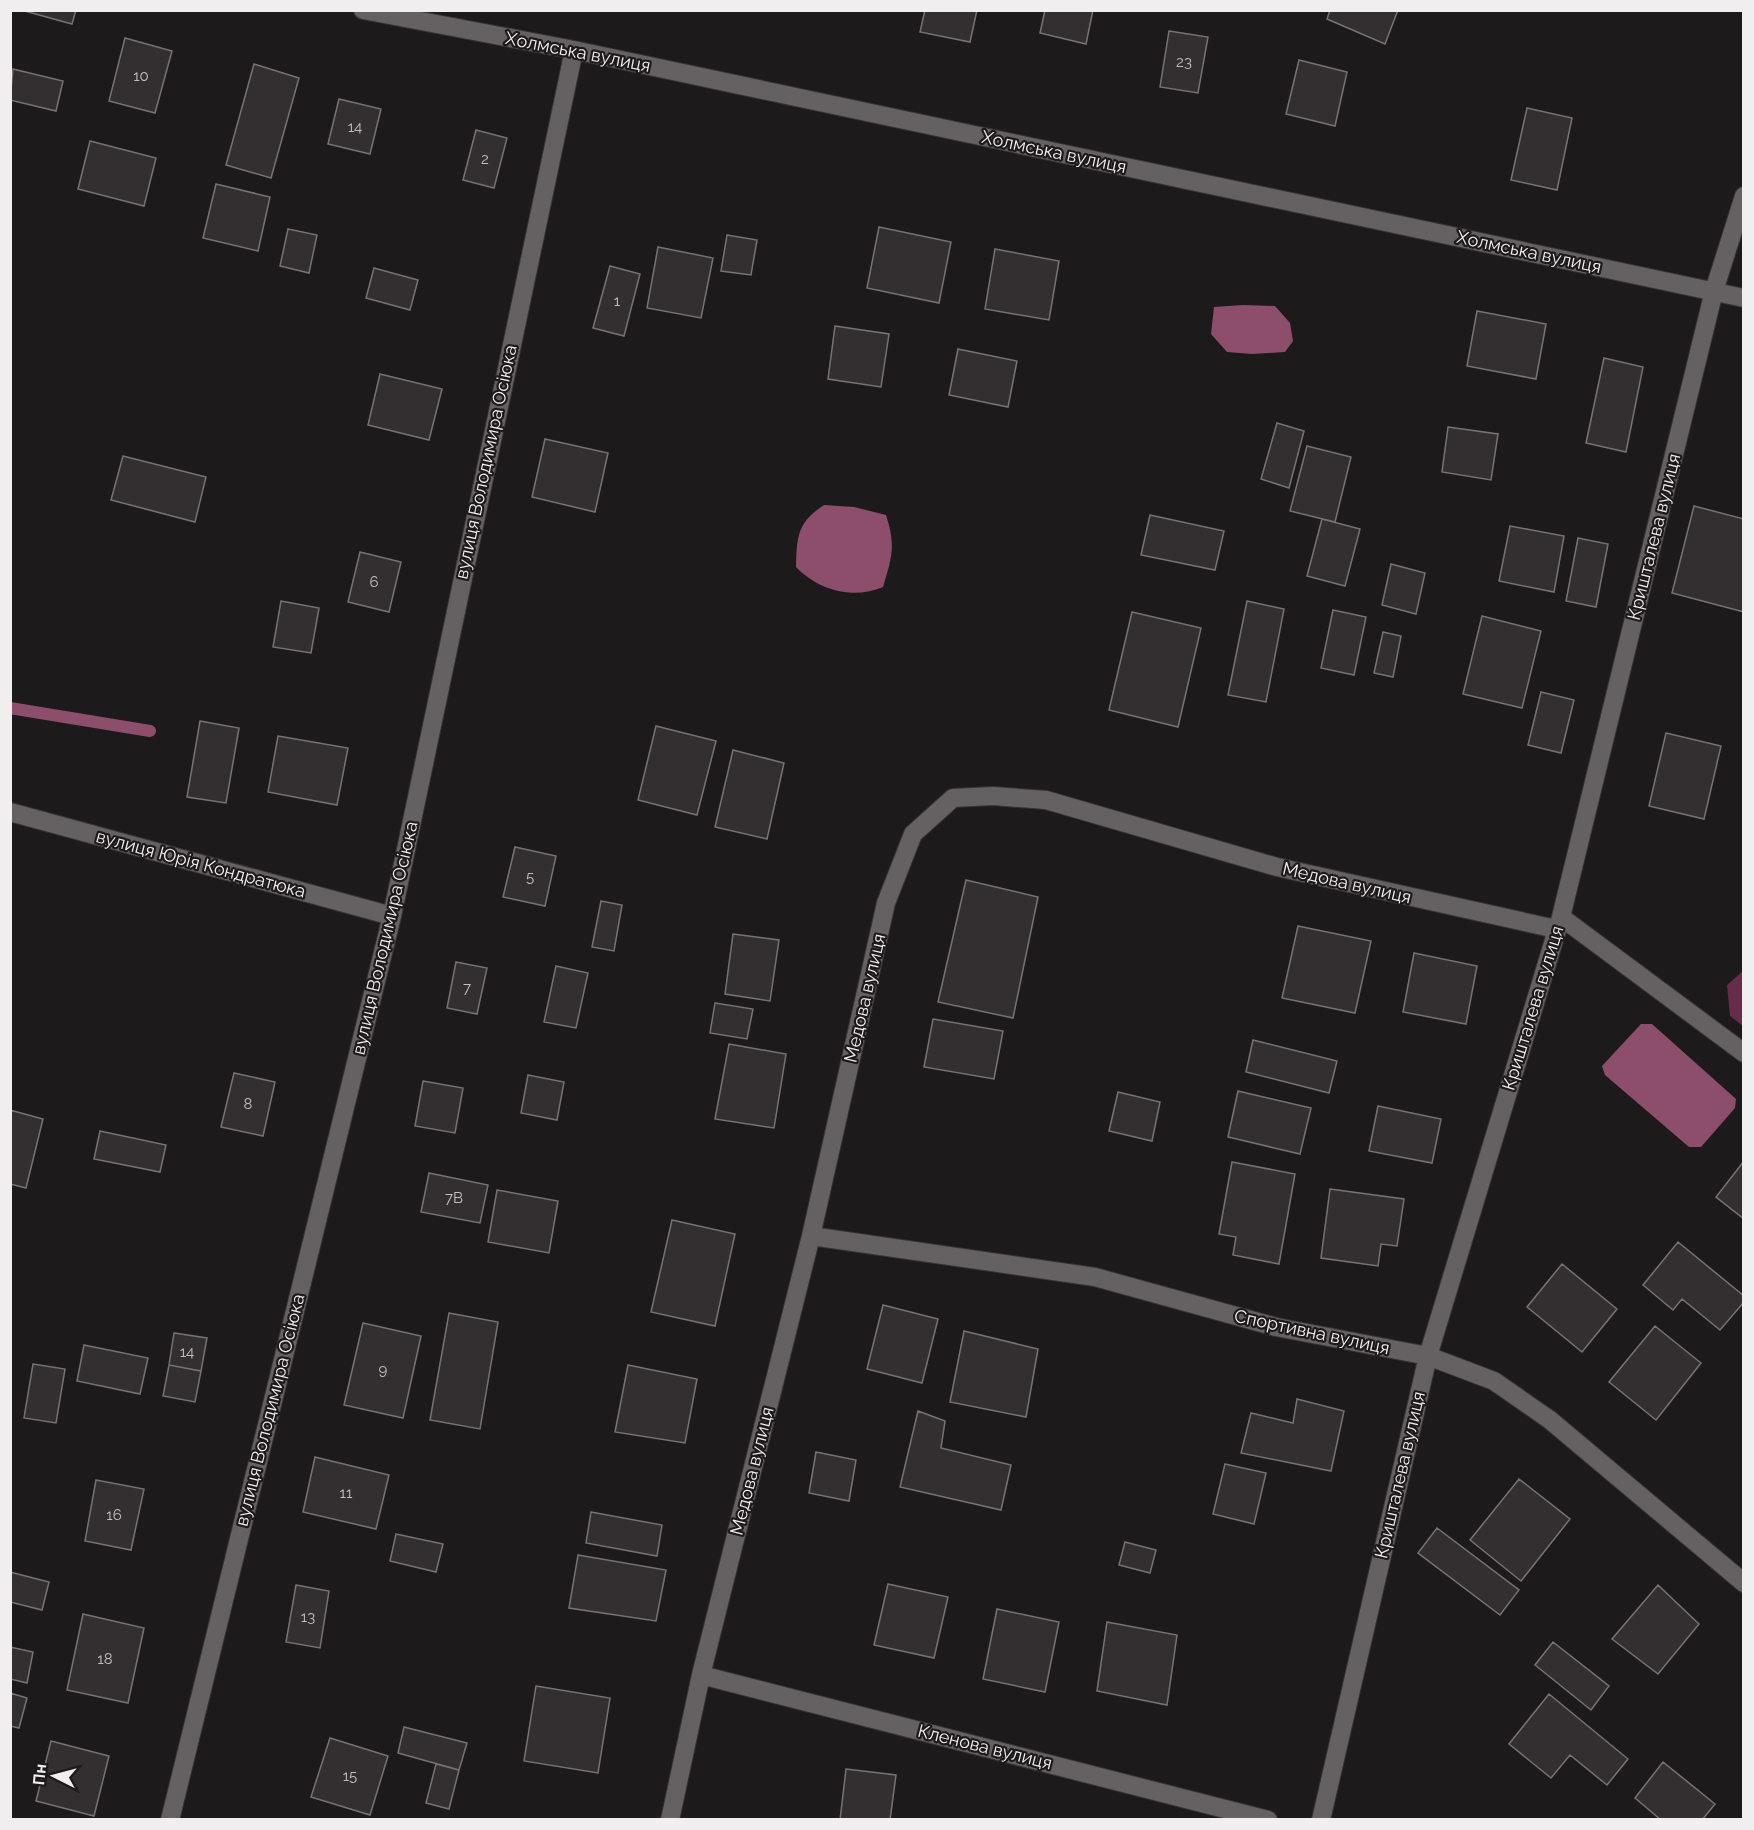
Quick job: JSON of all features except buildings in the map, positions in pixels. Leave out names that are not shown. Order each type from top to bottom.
[{"type":"street","name":"Холмська вулиця","points":[[363,10],[574,50],[1743,298]]},
{"type":"street","name":"вулиця Володимира Осіюка","points":[[170,1820],[392,916],[574,50]]},
{"type":"street","name":"Кришталева вулиця","points":[[1321,1820],[1428,1356],[1558,923],[1714,291],[1743,196]]},
{"type":"street","name":"Медова вулиця","points":[[670,1820],[701,1675],[811,1236],[886,903],[913,834],[953,798],[993,796],[1046,800],[1277,867],[1558,923]]},
{"type":"street","name":"вулиця Юрія Кондратюка","points":[[10,812],[392,916]]},
{"type":"street","points":[[1558,923],[1743,1053]]},
{"type":"street","name":"Спортивна вулиця","points":[[811,1236],[1095,1277],[1275,1327],[1428,1356],[1494,1381],[1550,1420],[1743,1583]]},
{"type":"street","name":"Кленова вулиця","points":[[701,1675],[1268,1820]]},
{"type":"shaded area","points":[[1275,306],[1290,323],[1293,341],[1285,352],[1252,354],[1227,352],[1211,334],[1214,307]]},
{"type":"shaded area","points":[[824,505],[854,507],[886,515],[892,551],[883,587],[860,593],[836,590],[815,582],[796,567],[800,531],[808,518]]},
{"type":"shaded area","points":[[1743,971],[1743,1026],[1730,1016],[1727,985]]},
{"type":"shaded area","points":[[1641,1024],[1652,1024],[1736,1099],[1735,1108],[1701,1147],[1689,1147],[1605,1075],[1602,1066]]},
{"type":"waterway","points":[[10,708],[150,731]]}]
